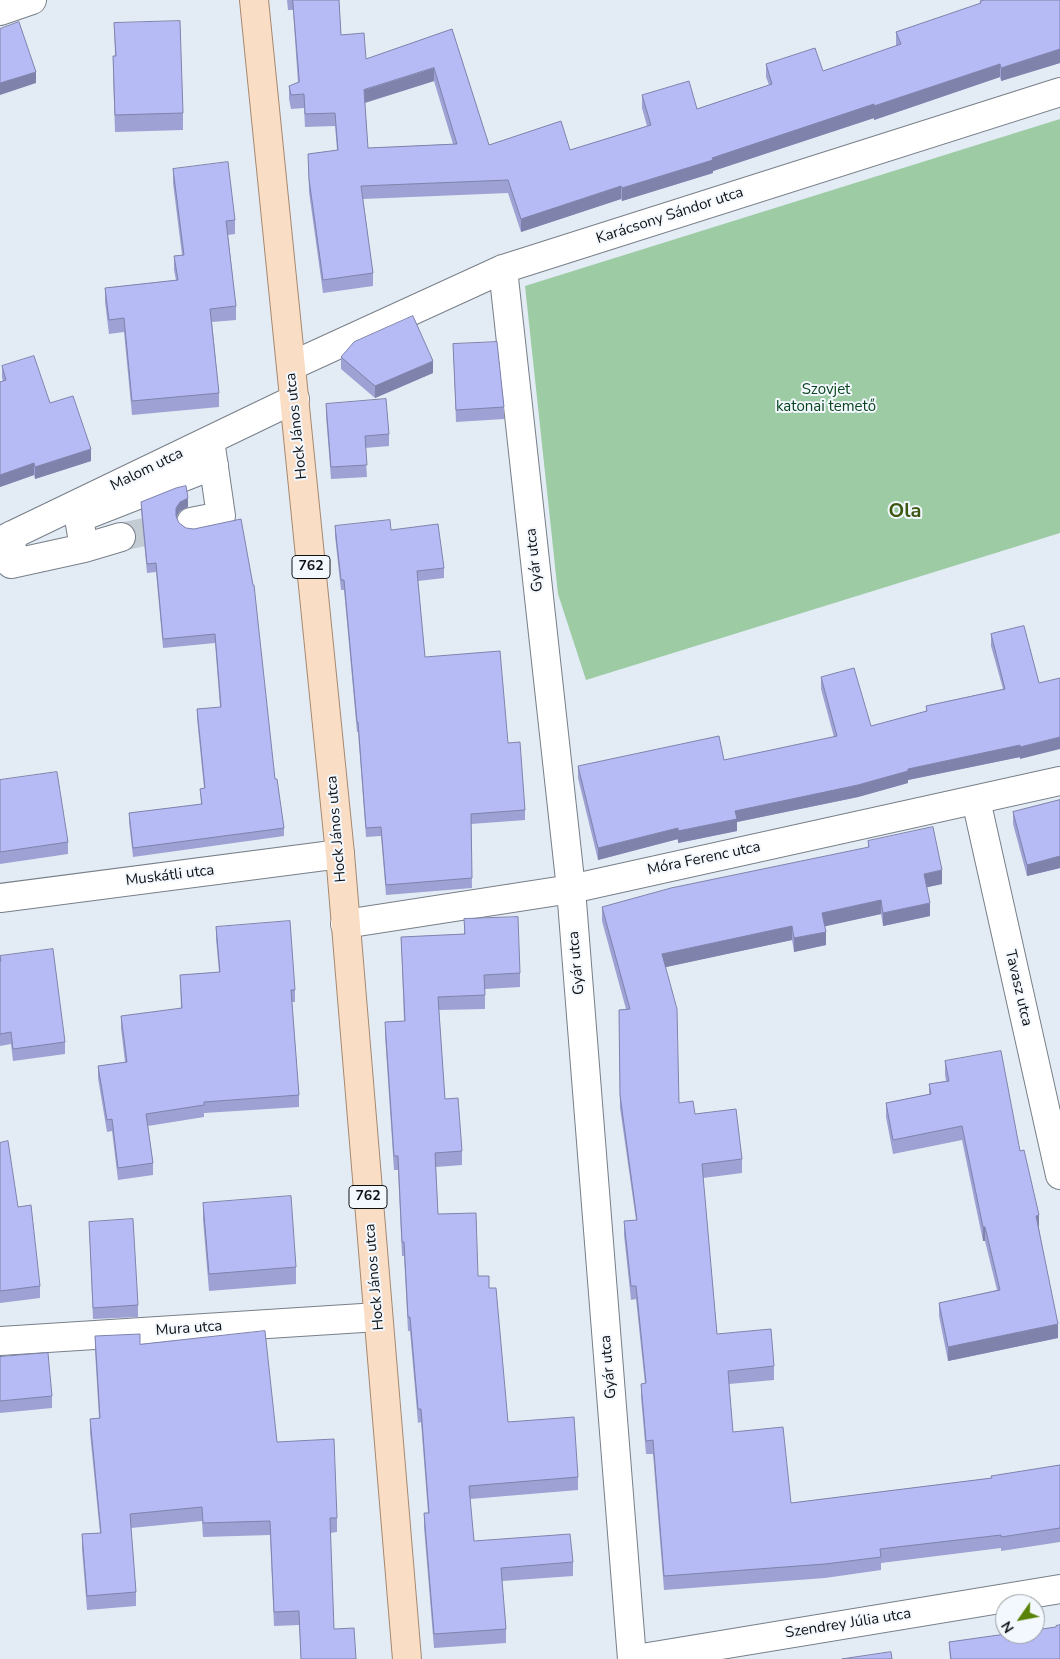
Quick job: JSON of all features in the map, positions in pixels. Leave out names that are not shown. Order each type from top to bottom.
[{"type":"main road","name":"Hock János utca","points":[[254,0],[340,854],[407,1659]]},
{"type":"street","points":[[0,11],[32,0]]},
{"type":"street","name":"Karácsony Sándor utca","points":[[291,366],[503,269],[1060,92]]},
{"type":"street","name":"Gyár utca","points":[[503,269],[571,888],[634,1659]]},
{"type":"street","name":"Malom utca","points":[[6,538],[212,453],[294,398]]},
{"type":"street","points":[[84,548],[79,518],[212,453],[221,516],[190,522]]},
{"type":"street","points":[[6,538],[11,564],[84,548],[121,537]]},
{"type":"street","name":"Móra Ferenc utca","points":[[345,924],[571,888],[1060,781]]},
{"type":"street","name":"Tavasz utca","points":[[976,800],[1060,1175]]},
{"type":"street","name":"Muskátli utca","points":[[0,898],[340,854]]},
{"type":"street","name":"Mura utca","points":[[0,1342],[378,1317]]},
{"type":"street","name":"Szendrey Júlia utca","points":[[634,1659],[1060,1590]]},
{"type":"green space","name":"Szovjet katonai temető","points":[[1060,119],[1060,533],[586,680],[558,594],[525,286]]},
{"type":"building","points":[[293,0],[339,0],[341,35],[364,33],[366,59],[452,29],[489,145],[561,121],[570,150],[651,125],[642,95],[689,81],[697,109],[772,84],[766,64],[815,48],[823,71],[901,44],[896,32],[981,3],[980,1],[1060,0],[1060,49],[1001,68],[1000,64],[712,158],[713,160],[622,188],[621,186],[521,219],[508,180],[361,186],[373,273],[323,280],[309,179],[308,154],[338,150],[335,113],[305,114],[304,94],[291,95],[289,86],[299,82]],"holes":[[[434,68],[457,144],[368,148],[364,90]]]},
{"type":"building","points":[[180,21],[183,113],[115,115],[113,56],[116,56],[114,23]]},
{"type":"building","points":[[19,22],[36,72],[0,83],[0,29]]},
{"type":"building","points":[[228,162],[235,220],[226,221],[236,306],[210,309],[219,393],[132,401],[124,318],[109,320],[105,288],[178,280],[174,256],[184,255],[173,169]]},
{"type":"building","points":[[413,316],[433,361],[375,386],[341,357],[354,342]]},
{"type":"building","points":[[497,342],[504,407],[456,410],[453,344]]},
{"type":"building","points":[[34,356],[50,403],[73,396],[91,449],[35,467],[34,463],[0,475],[0,382],[6,380],[2,366]]},
{"type":"building","points":[[386,399],[389,434],[365,436],[367,465],[331,467],[326,404]]},
{"type":"building","points":[[186,486],[188,498],[180,502],[176,508],[176,516],[179,523],[186,528],[194,529],[241,519],[254,585],[275,779],[277,779],[284,828],[133,848],[129,813],[202,804],[200,789],[205,788],[197,709],[221,707],[215,634],[163,639],[156,563],[147,564],[141,502]]},
{"type":"building","points":[[390,520],[391,530],[438,524],[444,568],[417,571],[425,657],[500,651],[508,743],[520,742],[525,810],[471,814],[472,878],[386,885],[381,827],[366,828],[344,580],[341,580],[335,526]]},
{"type":"building","points":[[1024,626],[1039,683],[1060,678],[1060,737],[1020,747],[1020,745],[908,769],[908,771],[858,785],[735,811],[737,819],[678,831],[678,828],[598,848],[578,766],[719,736],[724,760],[837,736],[821,677],[854,668],[871,726],[927,711],[926,706],[1005,689],[991,634]]},
{"type":"building","points":[[57,772],[68,842],[0,852],[0,780]]},
{"type":"building","points":[[1060,800],[1060,856],[1027,865],[1013,812]]},
{"type":"building","points":[[933,827],[942,870],[924,874],[930,903],[883,913],[881,900],[822,913],[826,932],[794,938],[792,926],[662,954],[677,1009],[679,1103],[693,1101],[695,1114],[736,1109],[742,1159],[702,1164],[717,1334],[771,1329],[774,1366],[728,1371],[733,1432],[783,1427],[791,1503],[992,1478],[991,1476],[1060,1465],[1060,1528],[1001,1537],[1001,1535],[880,1549],[881,1557],[825,1564],[664,1576],[653,1440],[646,1441],[641,1384],[646,1383],[636,1286],[631,1286],[624,1221],[637,1220],[620,1095],[619,1010],[630,1009],[602,907],[671,888],[869,847],[868,841]]},
{"type":"building","points":[[518,917],[520,973],[484,975],[485,995],[438,997],[445,1099],[458,1098],[462,1151],[435,1153],[438,1214],[476,1213],[478,1276],[489,1276],[489,1288],[496,1288],[508,1422],[574,1417],[578,1477],[469,1486],[474,1541],[570,1534],[573,1562],[501,1568],[506,1629],[434,1634],[424,1513],[429,1513],[421,1409],[418,1409],[410,1317],[408,1317],[398,1156],[394,1156],[385,1022],[405,1021],[401,937],[465,934],[464,919]]},
{"type":"building","points":[[290,921],[295,990],[291,990],[299,1095],[204,1102],[204,1105],[146,1114],[153,1163],[118,1168],[112,1119],[107,1120],[98,1066],[127,1062],[121,1016],[182,1008],[180,975],[220,972],[216,927]]},
{"type":"building","points":[[53,949],[65,1042],[13,1049],[11,1032],[0,1034],[0,956]]},
{"type":"building","points":[[1001,1051],[1020,1151],[1024,1150],[1039,1215],[1036,1216],[1058,1324],[948,1347],[939,1303],[1000,1290],[985,1227],[983,1227],[962,1126],[893,1140],[886,1103],[931,1094],[929,1084],[949,1081],[945,1061]]},
{"type":"building","points":[[8,1141],[18,1207],[31,1205],[40,1286],[0,1291],[0,1143]]},
{"type":"building","points":[[291,1196],[296,1267],[209,1274],[203,1203]]},
{"type":"building","points":[[133,1219],[138,1305],[93,1308],[89,1222]]},
{"type":"building","points":[[265,1331],[277,1442],[334,1439],[337,1518],[330,1518],[334,1629],[354,1628],[356,1659],[301,1659],[299,1611],[274,1612],[270,1521],[203,1523],[202,1507],[130,1514],[136,1592],[87,1596],[82,1534],[101,1533],[90,1419],[100,1418],[95,1336],[140,1334],[140,1344]]},
{"type":"building","points":[[48,1353],[52,1396],[0,1401],[0,1357]]},
{"type":"building","points":[[1060,1625],[1060,1659],[951,1659],[949,1642],[995,1636],[995,1644],[1045,1644],[1045,1629]]},
{"type":"building","points":[[891,1652],[892,1659],[842,1659]]},
{"type":"tunnel","points":[[121,537],[181,524]]},
{"type":"district","name":"Ola","points":[[905,512]]}]
